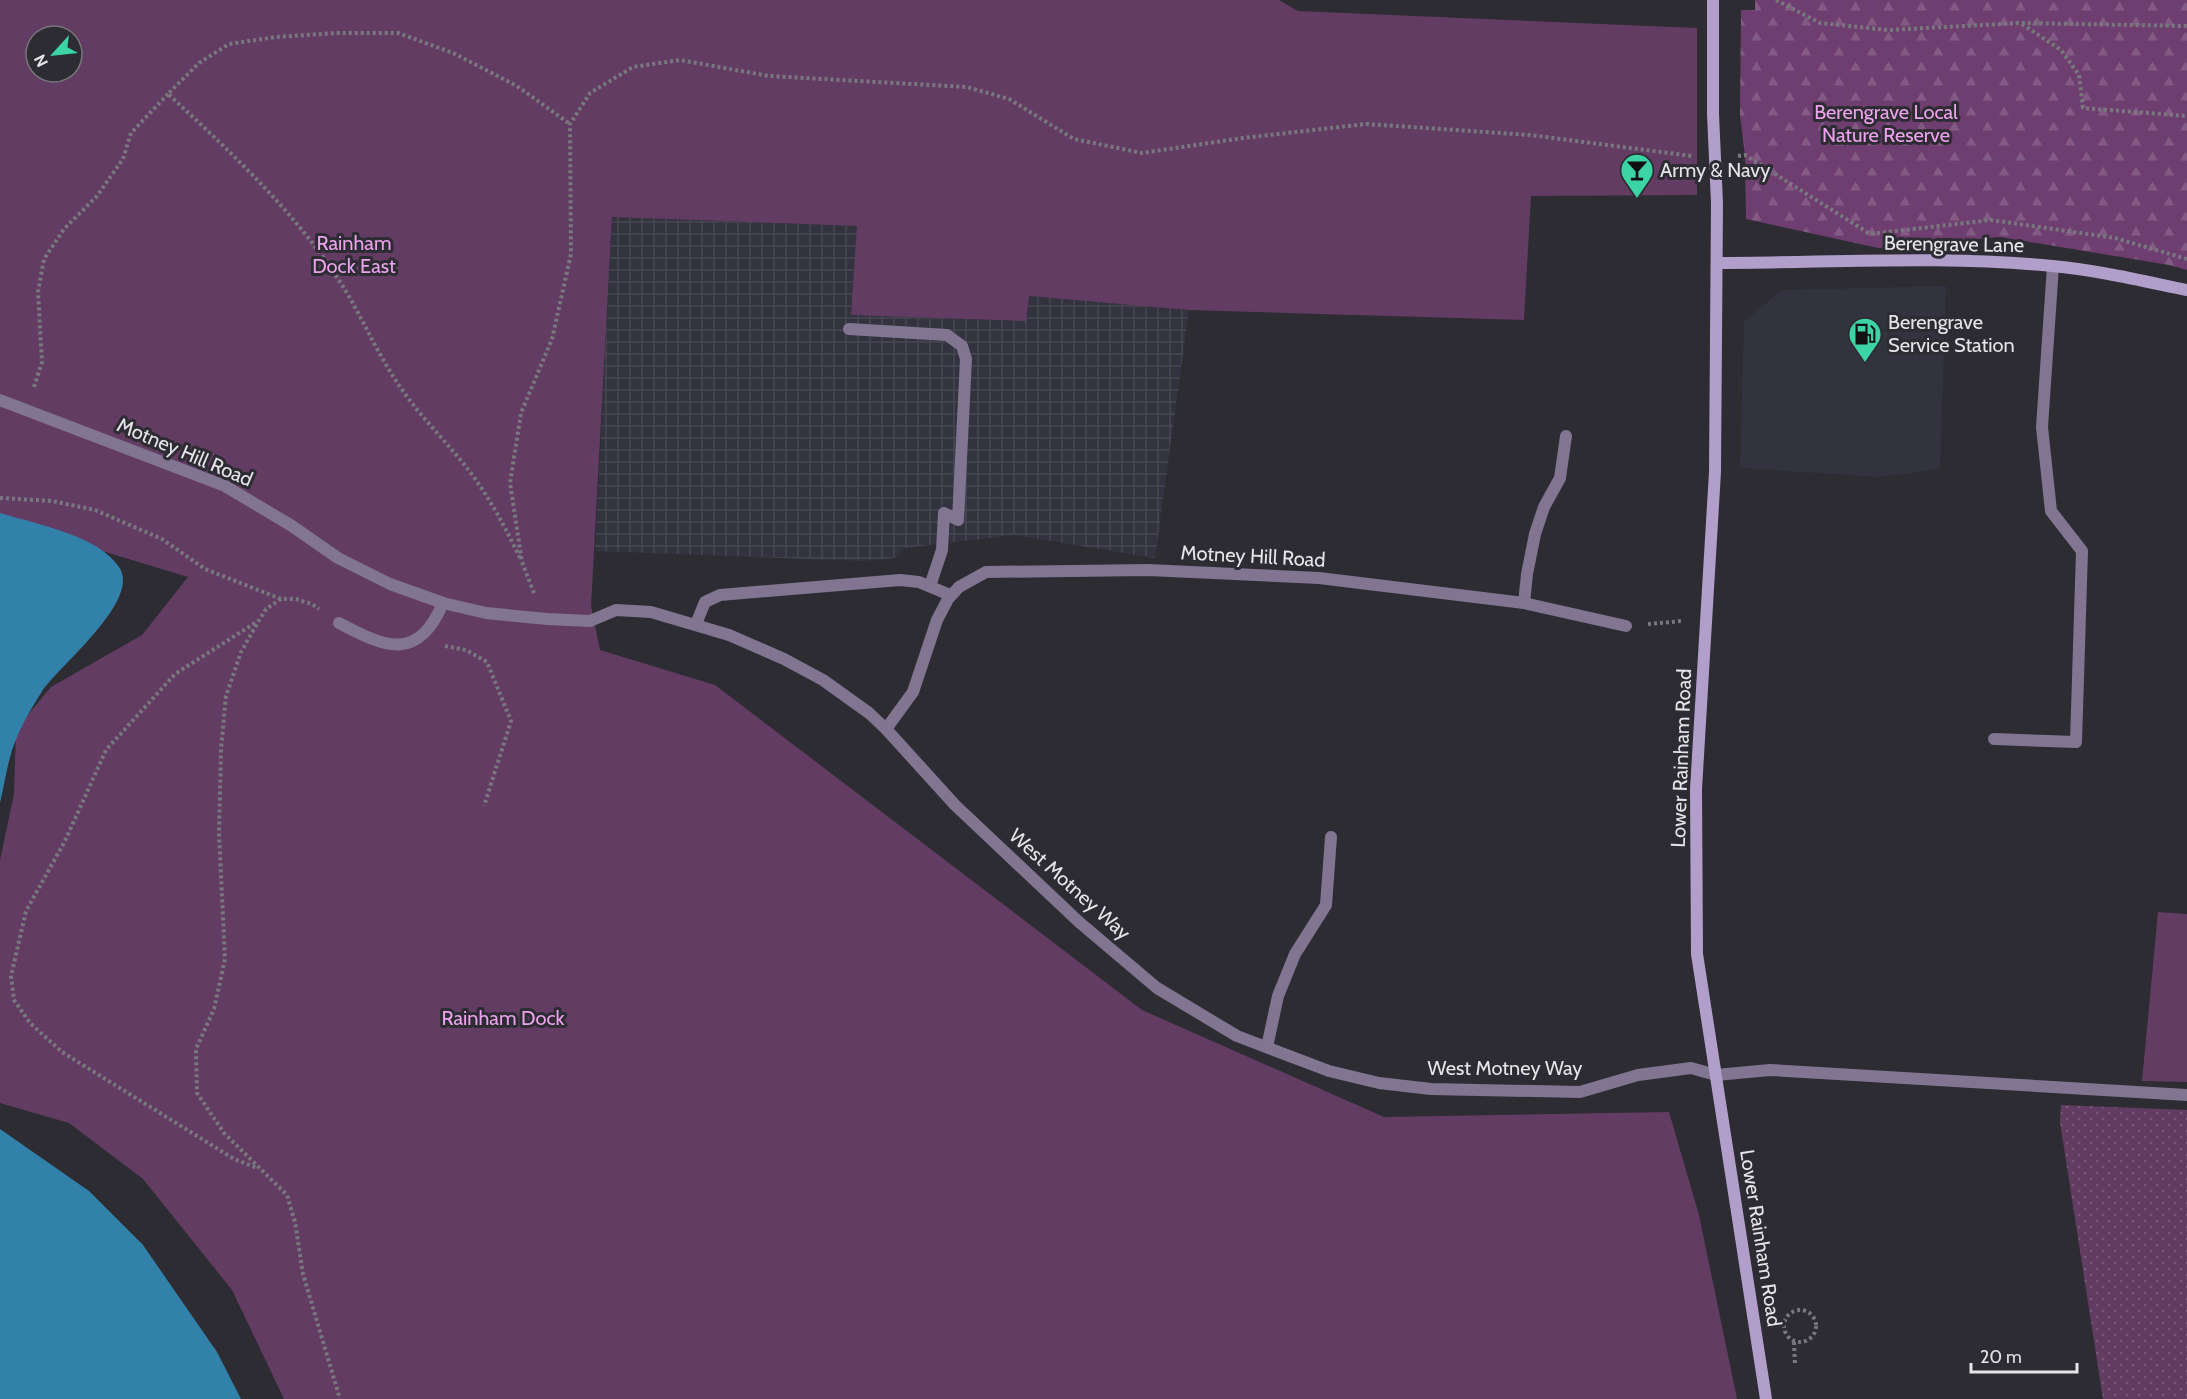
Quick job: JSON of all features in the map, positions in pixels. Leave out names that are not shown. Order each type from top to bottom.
[{"type":"main road","name":"Lower Rainham Road","points":[[1713,0],[1717,263],[1715,472],[1696,789],[1697,954],[1766,1399]]},
{"type":"main road","name":"Berengrave Lane","points":[[1717,263],[1953,261],[2054,266],[2187,290]]},
{"type":"street","points":[[1994,739],[2076,742],[2082,551],[2050,511],[2042,427],[2054,266]]},
{"type":"street","points":[[849,329],[948,335],[962,346],[966,359],[958,520],[944,513],[942,550],[930,586]]},
{"type":"street","name":"Motney Hill Road","points":[[0,400],[225,486],[292,526],[338,558],[390,584],[443,603]]},
{"type":"street","points":[[1524,603],[1535,534],[1544,507],[1560,478],[1566,436]]},
{"type":"street","name":"Motney Hill Road","points":[[886,729],[913,692],[940,612],[950,595],[967,580],[986,572],[1148,570],[1319,578],[1524,603],[1626,626]]},
{"type":"street","points":[[696,624],[705,602],[720,596],[900,580],[930,586],[950,595]]},
{"type":"street","points":[[339,623],[368,639],[392,645],[418,640],[435,621],[443,603]]},
{"type":"street","name":"West Motney Way","points":[[443,603],[486,614],[547,620],[590,621],[616,610],[651,612],[696,624],[762,649],[803,669],[840,692],[886,729],[955,805],[1079,922],[1157,988],[1237,1036],[1329,1071],[1380,1083],[1431,1089],[1580,1092],[1638,1076],[1691,1068],[1716,1075],[1770,1070],[2187,1095]]},
{"type":"street","points":[[1267,1047],[1278,996],[1295,954],[1326,905],[1331,837]]},
{"type":"path","points":[[1776,0],[1820,23],[1888,30],[2021,23],[2187,26]]},
{"type":"path","points":[[2021,23],[2061,50],[2079,75],[2083,108],[2187,116]]},
{"type":"path","points":[[26,409],[42,362],[38,292],[44,259],[64,229],[98,196],[123,159],[131,133],[199,63],[230,44],[276,37],[398,33],[453,53],[517,86],[570,124]]},
{"type":"path","points":[[522,562],[510,483],[521,413],[552,339],[571,254],[570,124],[590,93],[633,67],[680,60],[769,76],[967,87],[1009,99],[1074,139],[1142,153],[1243,138],[1366,124],[1530,135],[1716,159],[1745,155],[1870,234],[1991,220],[2115,238],[2187,259]]},
{"type":"path","points":[[168,94],[251,173],[316,249],[342,285],[385,363],[404,392],[472,475],[500,516],[547,620]]},
{"type":"path","points":[[0,498],[52,501],[95,510],[162,539],[205,569],[281,599],[296,599],[312,604],[339,623]]},
{"type":"path","points":[[281,599],[266,609],[258,622],[241,652],[226,696],[221,749],[219,833],[225,959],[214,1009],[196,1049],[196,1093],[224,1133],[288,1195],[295,1222],[303,1274],[317,1329],[340,1399]]},
{"type":"path","points":[[1626,626],[1707,621]]},
{"type":"path","points":[[258,622],[175,674],[106,750],[65,841],[26,911],[11,976],[14,1000],[30,1023],[62,1052],[234,1158],[260,1169]]},
{"type":"path","points":[[418,640],[466,650],[487,662],[511,720],[484,806]]},
{"type":"path","points":[[1794,1342],[1804,1342],[1813,1336],[1816,1325],[1808,1312],[1792,1312],[1785,1318],[1783,1329],[1794,1342],[1795,1366]]},
{"type":"shaded area","points":[[612,217],[858,226],[851,315],[1025,321],[1028,296],[1189,310],[1155,558],[1014,535],[905,548],[895,558],[862,561],[595,551]]},
{"type":"shaded area","points":[[1946,286],[1940,469],[1880,477],[1740,468],[1744,321],[1782,290]]},
{"type":"green space","name":"Rainham Dock","points":[[0,0],[1279,0],[1298,11],[1697,28],[1697,195],[1531,196],[1524,320],[1189,310],[1029,296],[1026,321],[851,315],[857,226],[612,217],[591,606],[600,650],[715,685],[1142,1010],[1384,1117],[1669,1112],[1699,1215],[1737,1399],[284,1399],[232,1290],[143,1179],[69,1123],[0,1103],[0,860],[14,794],[16,729],[51,687],[142,635],[188,577],[0,520]]},
{"type":"green space","name":"Berengrave Local Nature Reserve","points":[[1755,0],[2187,0],[2187,270],[2000,237],[1878,248],[1746,219],[1745,155],[1740,116],[1741,10],[1755,10]]},
{"type":"green space","points":[[2158,912],[2187,914],[2187,1082],[2142,1081]]},
{"type":"green space","points":[[2061,1105],[2187,1110],[2187,1399],[2103,1399],[2060,1122]]},
{"type":"water","points":[[0,513],[65,532],[96,547],[119,567],[123,581],[119,597],[109,615],[50,681],[28,714],[11,753],[0,803]]},
{"type":"water","points":[[0,1129],[89,1191],[143,1245],[217,1352],[241,1399],[0,1399]]},
{"type":"place","name":"Army & Navy","points":[[1637,199]]},
{"type":"place","name":"Berengrave Service Station","points":[[1865,363]]},
{"type":"park label","name":"Rainham Dock East","points":[[354,254]]}]
